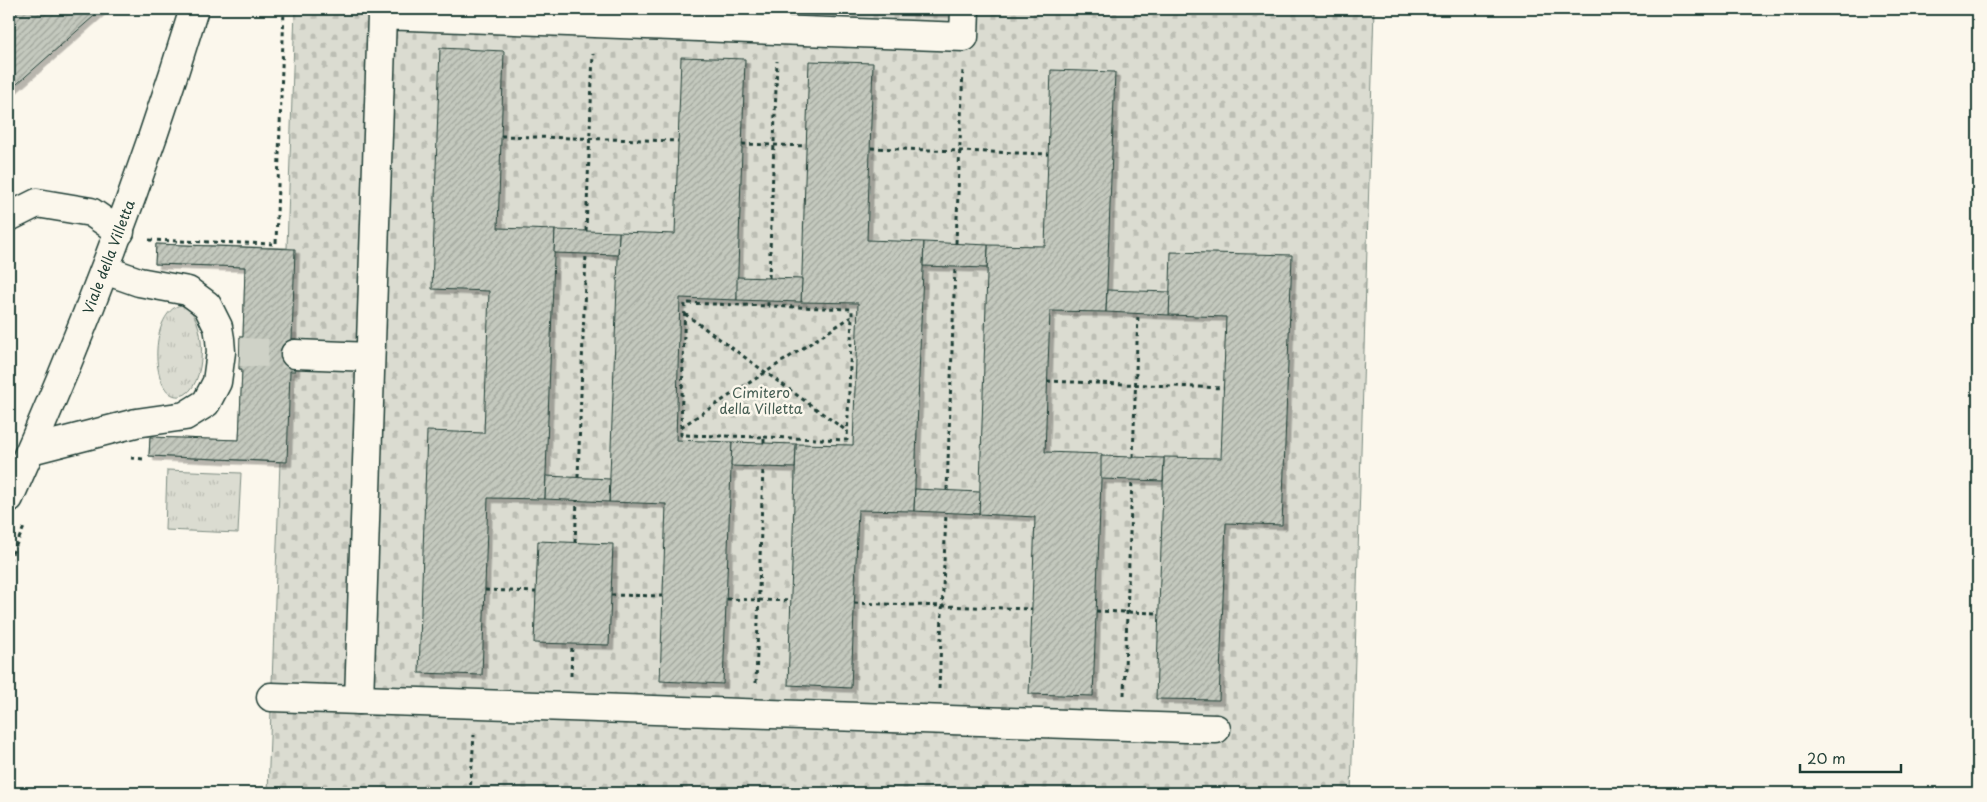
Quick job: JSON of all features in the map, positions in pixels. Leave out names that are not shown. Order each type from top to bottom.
[{"type":"street","name":"Viale della Villetta","points":[[9,498],[31,450],[105,270],[132,236],[167,94],[194,9]]},
{"type":"street","points":[[358,700],[382,15],[594,16],[778,30],[964,37],[965,9]]},
{"type":"street","points":[[9,217],[37,203],[91,212],[132,236]]},
{"type":"street","points":[[31,450],[136,423],[185,416],[206,402],[212,394],[230,352],[208,305],[197,296],[181,289],[139,282],[105,270]]},
{"type":"street","points":[[295,354],[370,357]]},
{"type":"street","points":[[271,697],[1216,729]]},
{"type":"path","points":[[132,236],[276,244],[284,9]]},
{"type":"path","points":[[586,231],[594,16]]},
{"type":"path","points":[[769,278],[778,30]]},
{"type":"path","points":[[956,243],[964,37]]},
{"type":"path","points":[[501,136],[678,141]]},
{"type":"path","points":[[742,144],[806,146]]},
{"type":"path","points":[[871,148],[1048,154]]},
{"type":"path","points":[[578,477],[586,254]]},
{"type":"path","points":[[947,490],[955,267]]},
{"type":"path","points":[[768,301],[768,306]]},
{"type":"path","points":[[685,303],[852,309],[847,440],[681,435],[685,313],[685,303]]},
{"type":"path","points":[[685,313],[848,432]]},
{"type":"path","points":[[1133,457],[1138,314]]},
{"type":"path","points":[[681,427],[852,317]]},
{"type":"path","points":[[1047,381],[1224,388]]},
{"type":"path","points":[[764,437],[764,442]]},
{"type":"path","points":[[755,713],[763,467]]},
{"type":"path","points":[[1123,726],[1132,480]]},
{"type":"path","points":[[576,542],[577,501]]},
{"type":"path","points":[[938,720],[946,513]]},
{"type":"path","points":[[485,590],[536,592]]},
{"type":"path","points":[[611,595],[663,596]]},
{"type":"path","points":[[727,599],[791,601]]},
{"type":"path","points":[[854,603],[1032,609]]},
{"type":"path","points":[[1096,611],[1159,613]]},
{"type":"path","points":[[470,793],[475,704]]},
{"type":"green space","name":"Cimitero della Villetta","points":[[295,9],[1374,9],[1351,793],[268,793],[280,462],[149,456],[150,437],[239,440],[242,370],[239,369],[240,337],[243,337],[245,267],[155,264],[156,244],[287,248]]},
{"type":"green space","points":[[181,305],[190,310],[197,321],[202,351],[196,381],[189,391],[180,396],[170,394],[163,384],[158,371],[157,355],[158,338],[163,323],[170,311]]},
{"type":"green space","points":[[167,470],[241,473],[238,533],[165,530]]},
{"type":"building","points":[[20,9],[102,9],[9,91],[9,19]]},
{"type":"building","points":[[854,9],[949,9],[949,13]]},
{"type":"building","points":[[440,48],[504,51],[498,228],[555,230],[545,499],[488,498],[482,675],[419,673],[427,431],[484,433],[489,291],[432,289]]},
{"type":"building","points":[[681,57],[745,59],[737,300],[680,298],[676,440],[732,442],[723,684],[660,681],[666,504],[609,502],[619,232],[675,234]]},
{"type":"building","points":[[809,61],[873,63],[867,240],[924,242],[914,511],[858,510],[851,688],[788,685],[796,444],[853,445],[858,303],[801,302]]},
{"type":"building","points":[[1051,70],[1115,72],[1106,312],[1050,311],[1045,452],[1102,454],[1093,696],[1029,694],[1035,517],[979,514],[988,245],[1045,246]]},
{"type":"building","points":[[555,230],[619,232],[618,255],[554,253]]},
{"type":"building","points":[[924,242],[988,245],[987,268],[923,266]]},
{"type":"building","points":[[156,244],[295,249],[292,339],[296,339],[295,371],[290,371],[287,462],[149,456],[150,437],[239,440],[242,369],[239,369],[240,337],[243,337],[245,267],[155,264]]},
{"type":"building","points":[[1171,252],[1292,255],[1282,525],[1226,523],[1219,700],[1156,699],[1164,457],[1221,458],[1226,317],[1169,315]]},
{"type":"building","points":[[737,277],[802,279],[801,302],[737,300]]},
{"type":"building","points":[[1107,290],[1170,292],[1169,315],[1106,312]]},
{"type":"building","points":[[732,442],[796,444],[795,468],[731,466]]},
{"type":"building","points":[[1101,456],[1164,458],[1163,481],[1101,479]]},
{"type":"building","points":[[546,476],[610,479],[609,502],[545,499]]},
{"type":"building","points":[[915,489],[980,492],[979,514],[914,511]]},
{"type":"building","points":[[538,541],[613,544],[609,645],[534,643]]},
{"type":"tunnel","points":[[240,352],[295,354]]}]
